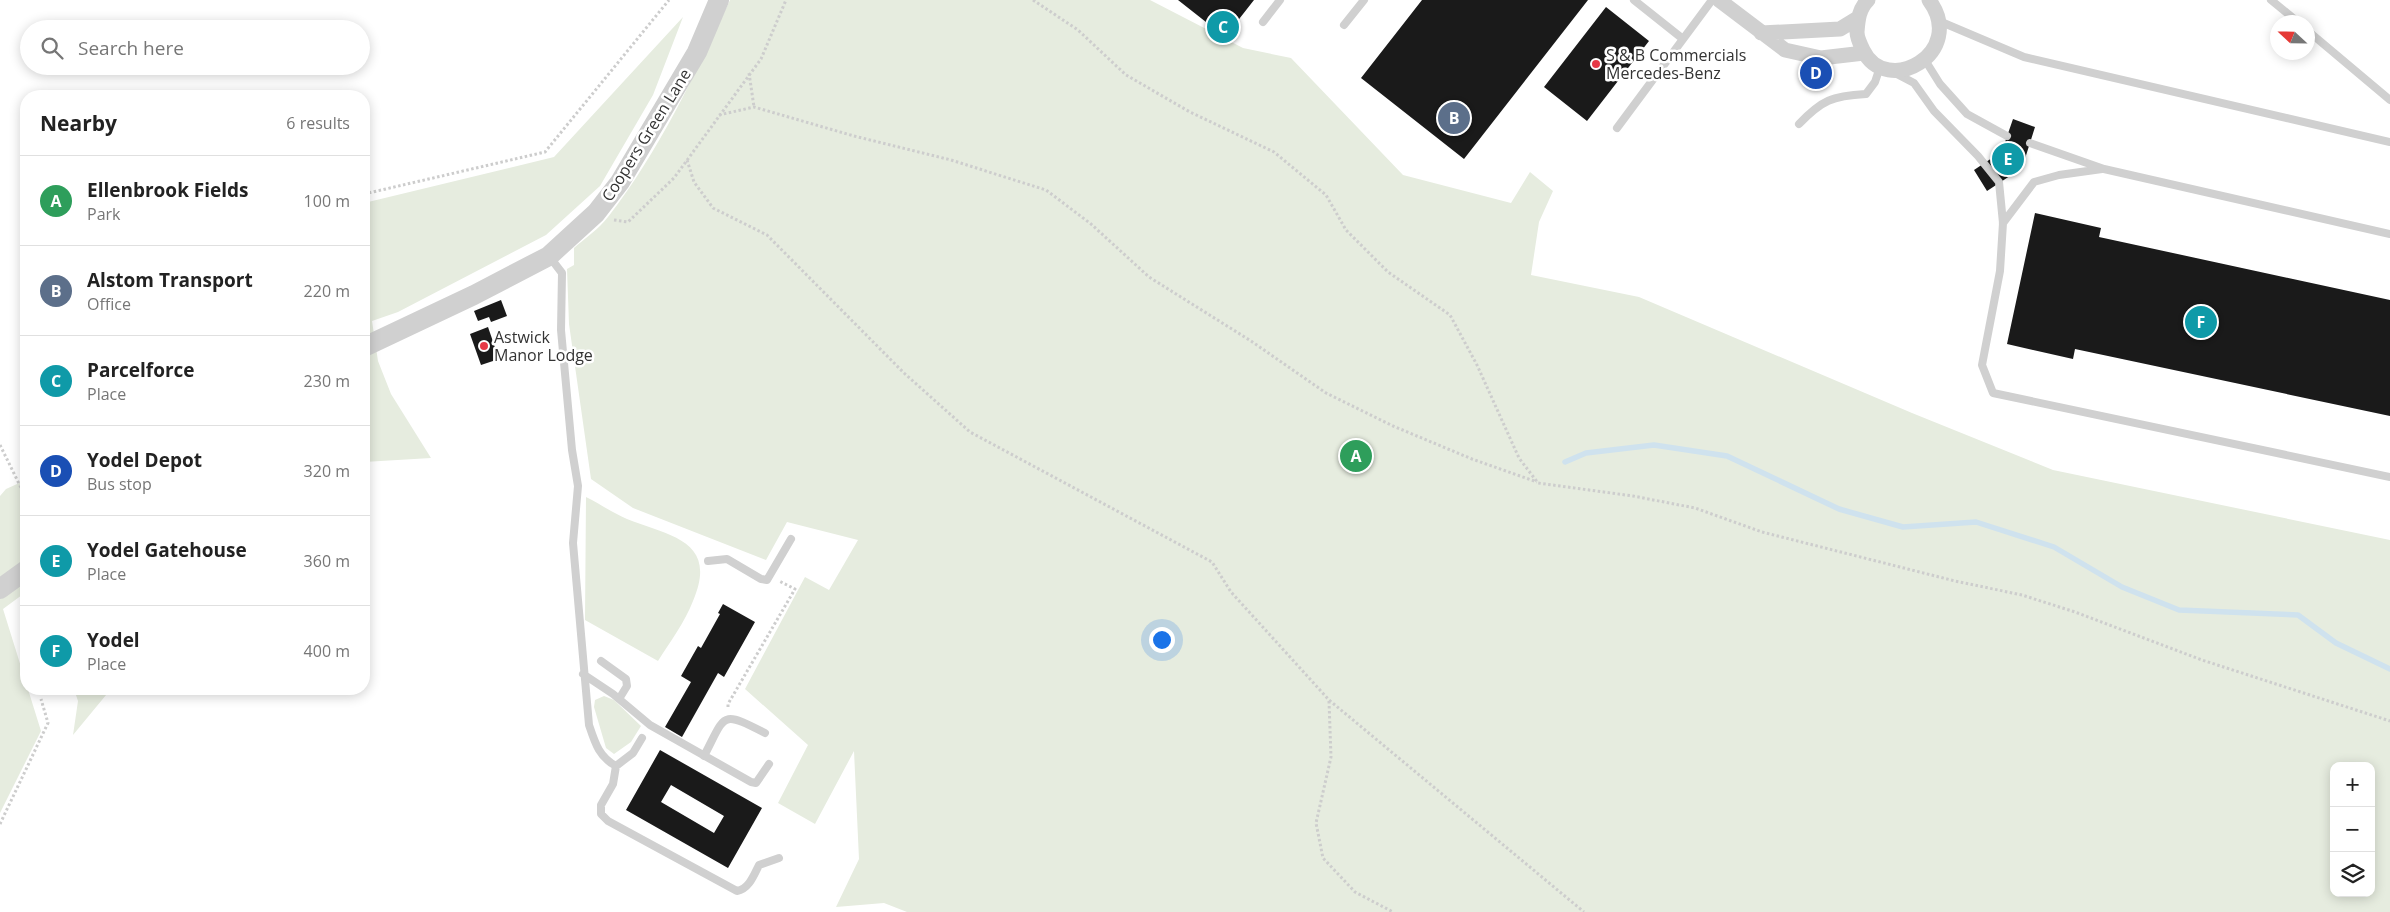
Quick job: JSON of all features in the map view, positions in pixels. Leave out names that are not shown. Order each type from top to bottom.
[{"type":"street","name":"Coopers Green Lane","points":[[370,344],[474,295],[549,256],[596,213],[620,182],[697,52],[719,0]]},
{"type":"street","points":[[1719,0],[1785,50],[1821,58],[1864,53]]},
{"type":"street","points":[[1868,0],[1858,18],[1857,37],[1864,53],[1871,61],[1884,68],[1898,70],[1913,68],[1925,60],[1934,49],[1939,35],[1939,21],[1936,9],[1929,0]]},
{"type":"street","points":[[1761,33],[1840,29],[1858,18]]},
{"type":"street","points":[[0,589],[20,574]]},
{"type":"lane","points":[[1263,22],[1280,0]]},
{"type":"lane","points":[[1344,25],[1364,0]]},
{"type":"lane","points":[[1634,0],[1683,38]]},
{"type":"lane","points":[[1617,128],[1712,0]]},
{"type":"lane","points":[[2271,0],[2289,15]]},
{"type":"lane","points":[[1939,21],[2024,57],[2390,142]]},
{"type":"lane","points":[[2315,36],[2390,100]]},
{"type":"lane","points":[[1925,60],[1940,84],[1967,114],[2007,136]]},
{"type":"lane","points":[[1799,124],[1816,107],[1839,95],[1866,94],[1884,68],[1914,83],[1934,111],[1958,138],[1978,156],[1999,182],[2003,223],[2000,271],[1982,365],[1993,393],[2390,477]]},
{"type":"lane","points":[[2030,143],[2104,169],[2390,234]]},
{"type":"lane","points":[[2003,223],[2034,182],[2059,174],[2104,169]]},
{"type":"lane","points":[[549,256],[562,273],[561,330],[572,450],[578,486],[573,543],[583,674],[589,725],[598,751],[606,761],[616,766]]},
{"type":"lane","points":[[708,561],[727,559],[767,580],[791,539]]},
{"type":"lane","points":[[601,661],[626,679],[627,686],[619,699]]},
{"type":"lane","points":[[583,674],[619,699],[650,725],[756,783],[769,764]]},
{"type":"lane","points":[[704,756],[722,722],[729,718],[737,718],[764,733]]},
{"type":"lane","points":[[642,738],[634,752],[616,766],[613,784],[601,805],[601,814],[608,821],[737,891],[748,886],[759,865],[779,858]]},
{"type":"path","points":[[370,193],[545,152],[669,0]]},
{"type":"path","points":[[596,213],[607,219],[628,222],[674,178],[761,59],[786,0]]},
{"type":"path","points":[[1034,0],[1078,30],[1126,75],[1190,112],[1274,152],[1326,195],[1346,230],[1388,272],[1450,316],[1477,365],[1519,458],[1538,483]]},
{"type":"path","points":[[749,73],[754,107]]},
{"type":"path","points":[[719,115],[754,107],[854,136],[951,160],[1046,190],[1091,224],[1149,278],[1252,341],[1326,393],[1472,459],[1538,483],[1633,496],[1695,508],[1762,532],[1955,581],[2022,595],[2076,612],[2202,660],[2390,721]]},
{"type":"path","points":[[686,160],[694,182],[713,208],[767,236],[904,373],[970,432],[1212,562],[1232,592],[1329,700],[1584,912]]},
{"type":"path","points":[[0,445],[20,486]]},
{"type":"path","points":[[729,718],[728,704],[794,589],[771,576]]},
{"type":"path","points":[[0,824],[48,723],[41,699]]},
{"type":"path","points":[[1329,700],[1331,756],[1316,823],[1323,858],[1354,892],[1393,912]]},
{"type":"shaded area","points":[[730,0],[1150,0],[1243,48],[1291,58],[1403,175],[1511,203],[1530,172],[1553,191],[1539,222],[1531,275],[1639,297],[1912,413],[2053,470],[2390,540],[2390,912],[907,912],[884,903],[836,907],[859,859],[854,751],[815,824],[778,803],[808,745],[745,689],[805,577],[829,590],[858,540],[787,522],[766,560],[633,508],[591,479],[569,324],[567,269],[574,265],[574,248],[604,221],[644,166],[689,84]]},
{"type":"shaded area","points":[[683,17],[653,95],[600,186],[546,235],[398,312],[372,321],[378,361],[391,394],[431,458],[370,462],[370,202],[554,157]]},
{"type":"shaded area","points":[[20,483],[20,596],[3,609],[20,664],[20,695],[30,695],[41,731],[0,813],[0,496],[6,489]]},
{"type":"shaded area","points":[[586,497],[627,519],[673,536],[686,544],[695,553],[700,565],[699,581],[693,601],[682,624],[658,661],[585,620]]},
{"type":"shaded area","points":[[76,695],[106,695],[73,735],[78,701]]},
{"type":"shaded area","points":[[604,696],[614,700],[641,726],[631,742],[614,754],[606,748],[594,707],[595,700]]},
{"type":"building","points":[[1178,0],[1254,0],[1225,37]]},
{"type":"building","points":[[1422,0],[1588,0],[1464,159],[1361,78]]},
{"type":"building","name":"S & B Commercials Mercedes-Benz","points":[[1606,7],[1649,41],[1587,121],[1544,87]]},
{"type":"building","points":[[2013,119],[2035,127],[2022,168],[1987,191],[1974,170],[1998,154],[2004,145]]},
{"type":"building","points":[[2035,213],[2101,228],[2099,237],[2390,300],[2390,416],[2075,349],[2073,359],[2007,344]]},
{"type":"building","points":[[501,300],[507,316],[491,322],[489,317],[478,321],[474,311]]},
{"type":"building","name":"Astwick Manor Lodge","points":[[488,327],[499,359],[481,365],[470,334]]},
{"type":"building","points":[[723,604],[755,622],[724,677],[718,673],[682,737],[665,727],[691,682],[681,676],[698,646],[701,648],[720,614],[718,613]]},
{"type":"building","points":[[660,750],[762,808],[728,868],[626,810]],"holes":[[[671,785],[724,816],[714,833],[661,802]]]},
{"type":"waterway","points":[[1565,462],[1586,453],[1654,445],[1727,456],[1839,509],[1903,527],[1976,522],[2054,547],[2122,587],[2179,610],[2298,615],[2336,643],[2390,669]]},
{"type":"place","name":"Parcelforce","points":[[1223,27]]},
{"type":"place","name":"S & B Commercials Mercedes-Benz","points":[[1596,64]]},
{"type":"place","name":"Yodel Depot","points":[[1816,73]]},
{"type":"place","name":"Alstom Transport","points":[[1454,118]]},
{"type":"place","name":"Yodel Gatehouse","points":[[2008,159]]},
{"type":"place","name":"Yodel","points":[[2201,322]]},
{"type":"place","name":"Astwick Manor Lodge","points":[[484,346]]},
{"type":"place","name":"Ellenbrook Fields","points":[[1356,456]]}]
